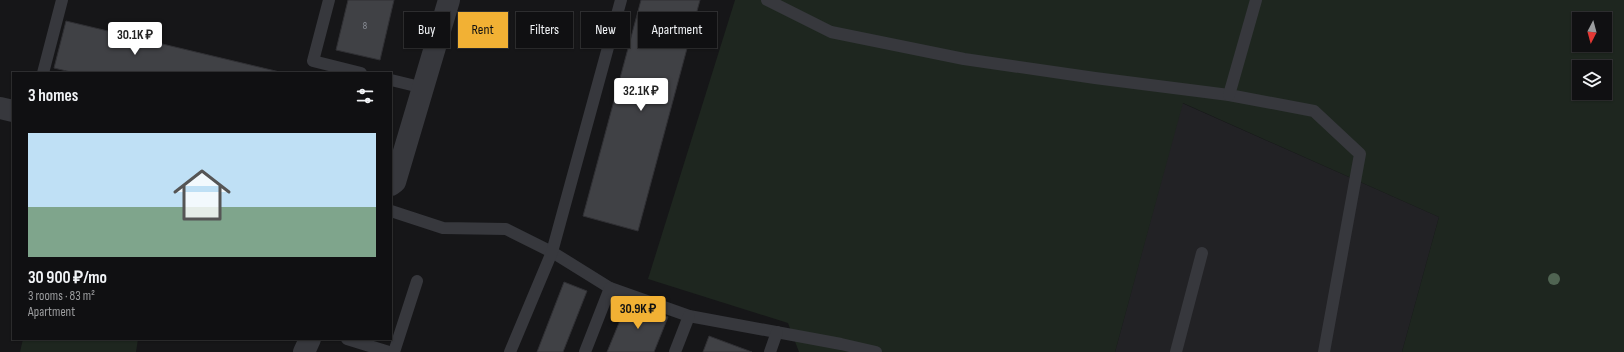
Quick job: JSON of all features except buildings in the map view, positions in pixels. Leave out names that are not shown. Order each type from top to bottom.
[{"type":"street","points":[[392,184],[395,182],[449,0]]},
{"type":"street","points":[[0,108],[12,111]]},
{"type":"street","points":[[304,352],[310,340]]},
{"type":"lane","points":[[43,72],[62,0]]},
{"type":"lane","points":[[329,0],[313,61],[357,72]]},
{"type":"lane","points":[[510,352],[552,252],[621,0]]},
{"type":"lane","points":[[767,0],[831,32],[838,34],[964,59],[1094,78],[1229,95],[1314,111],[1360,154],[1324,352]]},
{"type":"lane","points":[[1229,95],[1256,0]]},
{"type":"lane","points":[[392,80],[424,88]]},
{"type":"lane","points":[[392,211],[443,228],[506,229],[552,252],[610,288],[689,316],[841,344],[876,352]]},
{"type":"lane","points":[[1176,352],[1202,253]]},
{"type":"lane","points":[[394,352],[417,281]]},
{"type":"lane","points":[[585,352],[610,288]]},
{"type":"lane","points":[[675,352],[689,316]]},
{"type":"lane","points":[[770,352],[777,332]]},
{"type":"lane","points":[[350,340],[389,352]]},
{"type":"shaded area","points":[[735,0],[1624,0],[1624,352],[1402,352],[1439,217],[1183,103],[1115,352],[799,352],[788,323],[648,279]]},
{"type":"shaded area","points":[[1182,103],[1439,217],[1402,352],[1115,352]]},
{"type":"shaded area","points":[[23,340],[138,340],[136,352],[20,352]]}]
